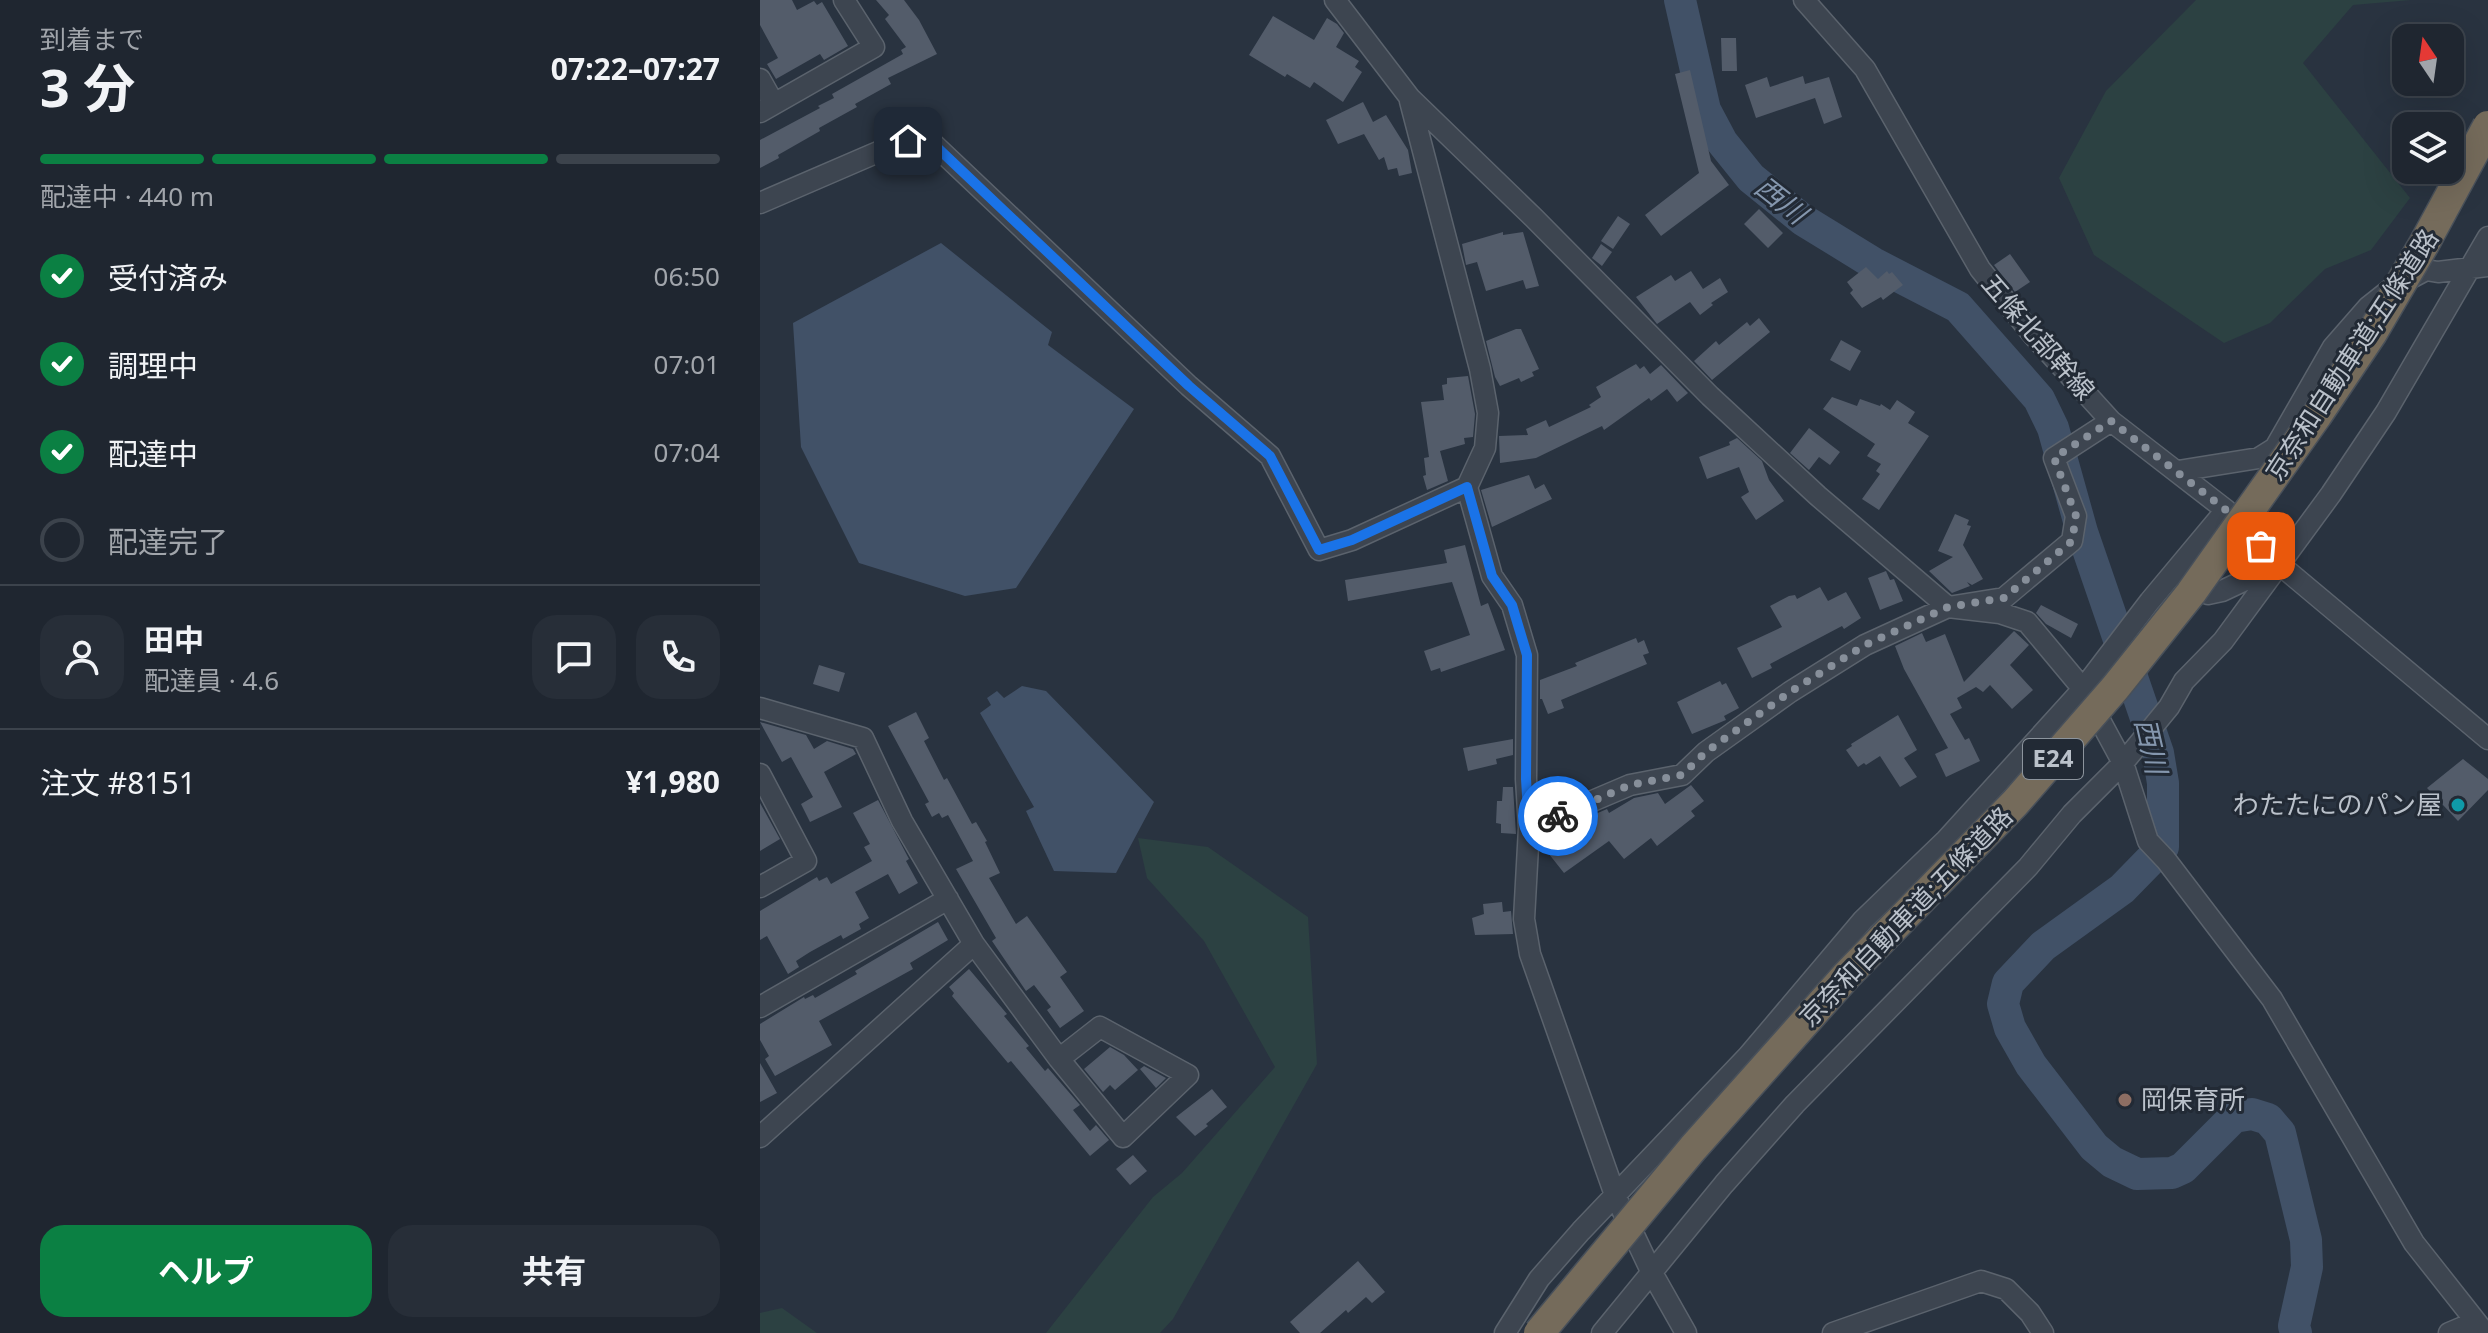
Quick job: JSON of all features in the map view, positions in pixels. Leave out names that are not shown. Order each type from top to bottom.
[{"type":"highway","name":"京奈和自動車道;五條道路","points":[[1539,1333],[1703,1137],[1846,976],[2015,803],[2115,688],[2191,593],[2372,333],[2488,126]]},
{"type":"street","points":[[760,79],[767,108],[874,47],[844,0]]},
{"type":"street","points":[[1335,0],[1410,98],[1710,396],[1818,496],[1948,607],[2000,613],[2027,622],[2083,689],[2123,763],[2148,841],[2166,860],[2272,999],[2414,1243],[2480,1327],[2449,1333]]},
{"type":"street","name":"五條北部幹線","points":[[1804,0],[1865,69],[1980,269],[2033,335],[2111,421],[2226,510],[2279,564],[2488,739]]},
{"type":"street","points":[[1410,98],[1480,369],[1488,413],[1485,448],[1467,487],[1492,576],[1512,605],[1527,655],[1526,779],[1529,828],[1524,919],[1530,954],[1615,1195],[1651,1271],[1686,1333]]},
{"type":"street","points":[[760,203],[924,135],[1189,386],[1270,456],[1319,550],[1352,540],[1467,487]]},
{"type":"street","points":[[1602,1333],[1651,1271],[1795,1104],[2018,878],[2072,814],[2123,763],[2169,707],[2184,681],[2223,641],[2331,494],[2386,412],[2479,266],[2488,237]]},
{"type":"street","points":[[2178,471],[2259,458],[2275,448],[2333,347],[2368,307],[2392,288],[2426,270],[2438,272],[2479,266]]},
{"type":"street","points":[[1529,828],[1630,785],[1682,775],[1706,752],[1790,692],[1865,645],[1948,607],[2004,598],[2072,541],[2076,516],[2054,458],[2111,421]]},
{"type":"street","points":[[1505,1333],[1539,1279],[1748,1056],[1863,920],[1946,840],[2083,689],[2150,601],[2226,510]]},
{"type":"street","points":[[2169,578],[2208,594],[2222,591],[2279,564]]},
{"type":"street","points":[[760,708],[863,738],[902,821],[974,944],[1059,1059],[1123,1137],[1188,1075],[1100,1027],[1059,1059]]},
{"type":"street","points":[[760,774],[806,861],[760,887]]},
{"type":"street","points":[[760,1007],[948,899]]},
{"type":"street","points":[[760,1137],[974,944]]},
{"type":"street","points":[[1833,1333],[1981,1281],[2006,1289],[2030,1313],[2043,1333]]},
{"type":"green space","points":[[2196,0],[2411,0],[2353,5],[2303,63],[2392,175],[2392,184],[2399,184],[2410,198],[2371,250],[2325,269],[2270,323],[2224,343],[2094,255],[2059,178],[2106,91]]},
{"type":"green space","points":[[1138,838],[1208,847],[1308,917],[1317,1064],[1173,1319],[1160,1333],[1046,1333],[1153,1197],[1182,1173],[1275,1067],[1204,941],[1147,878]]},
{"type":"green space","points":[[782,1308],[817,1333],[760,1333],[760,1313]]},
{"type":"water","points":[[941,243],[1052,332],[1048,345],[1134,409],[1016,588],[965,596],[859,563],[801,447],[793,323]]},
{"type":"water","points":[[1022,686],[1046,691],[1154,802],[1116,873],[1054,871],[1026,811],[1034,807],[980,713],[991,705],[987,698],[997,691],[1004,698]]},
{"type":"building","points":[[760,0],[792,0],[797,10],[814,1],[817,5],[822,2],[848,46],[824,60],[820,54],[776,79],[767,64],[778,58],[760,25]]},
{"type":"building","points":[[876,0],[904,0],[937,54],[888,78],[891,84],[855,104],[857,107],[819,128],[820,131],[760,168],[760,140],[820,108],[818,106],[834,98],[832,94],[903,54],[901,50],[906,47],[885,19],[889,15]]},
{"type":"building","points":[[1273,16],[1314,40],[1327,18],[1337,24],[1344,33],[1336,47],[1359,61],[1355,67],[1362,72],[1343,102],[1314,82],[1310,88],[1249,55]]},
{"type":"building","points":[[1721,38],[1736,38],[1737,71],[1722,71]]},
{"type":"building","points":[[1690,70],[1711,161],[1729,185],[1661,236],[1645,215],[1699,173],[1675,74]]},
{"type":"building","points":[[1803,76],[1805,84],[1829,77],[1842,117],[1824,124],[1815,98],[1756,118],[1745,85],[1767,77],[1770,87]]},
{"type":"building","points":[[1363,102],[1373,122],[1386,115],[1408,150],[1412,173],[1399,176],[1397,168],[1388,170],[1384,157],[1379,160],[1364,134],[1338,144],[1326,120]]},
{"type":"building","points":[[1759,209],[1783,233],[1768,248],[1744,224]]},
{"type":"building","points":[[1618,216],[1630,224],[1613,249],[1601,241]]},
{"type":"building","points":[[1503,232],[1503,235],[1523,232],[1539,286],[1526,289],[1523,280],[1486,291],[1477,262],[1466,265],[1462,244]]},
{"type":"building","points":[[1601,244],[1612,252],[1602,266],[1592,258]]},
{"type":"building","points":[[2010,254],[2030,282],[2015,292],[1994,265]]},
{"type":"building","points":[[1866,267],[1878,279],[1887,271],[1889,274],[1892,272],[1903,285],[1883,300],[1881,297],[1862,308],[1850,293],[1853,290],[1847,282]]},
{"type":"building","points":[[1691,271],[1703,289],[1720,278],[1728,292],[1700,315],[1690,302],[1657,324],[1636,297],[1671,275],[1675,281]]},
{"type":"building","points":[[1759,318],[1770,332],[1712,380],[1694,361],[1716,341],[1719,345],[1747,322],[1750,326]]},
{"type":"building","points":[[1521,329],[1539,369],[1532,372],[1534,376],[1521,382],[1519,378],[1500,386],[1486,341]]},
{"type":"building","points":[[1841,340],[1861,351],[1850,371],[1830,360]]},
{"type":"building","points":[[1636,364],[1640,369],[1644,366],[1650,374],[1661,365],[1688,393],[1677,402],[1667,389],[1604,430],[1602,426],[1536,458],[1500,463],[1499,436],[1528,435],[1526,429],[1546,420],[1549,427],[1591,407],[1589,405],[1601,397],[1596,387]]},
{"type":"building","points":[[1468,376],[1475,414],[1473,437],[1464,438],[1465,444],[1440,451],[1448,481],[1427,490],[1423,476],[1426,475],[1424,458],[1429,457],[1421,402],[1444,400],[1442,385],[1447,384],[1447,378]]},
{"type":"building","points":[[1832,397],[1857,406],[1860,399],[1881,404],[1890,410],[1897,400],[1915,412],[1908,423],[1929,436],[1879,510],[1862,499],[1880,474],[1876,471],[1881,464],[1867,456],[1875,444],[1823,409]]},
{"type":"building","points":[[1809,428],[1840,452],[1830,465],[1819,457],[1809,470],[1790,453]]},
{"type":"building","points":[[1737,438],[1762,461],[1769,480],[1784,501],[1756,520],[1741,497],[1749,492],[1739,467],[1707,479],[1699,457],[1730,445],[1729,442]]},
{"type":"building","points":[[1529,475],[1535,489],[1544,484],[1552,499],[1492,527],[1481,490]]},
{"type":"building","points":[[1955,514],[1969,520],[1967,525],[1971,526],[1963,545],[1983,579],[1972,585],[1967,582],[1970,586],[1952,593],[1929,571],[1953,557],[1938,551]]},
{"type":"building","points":[[1465,545],[1481,606],[1488,603],[1505,650],[1441,672],[1440,668],[1431,671],[1424,651],[1470,635],[1452,582],[1348,601],[1345,580],[1447,563],[1444,550]]},
{"type":"building","points":[[1886,571],[1890,580],[1894,579],[1903,601],[1880,610],[1868,578]]},
{"type":"building","points":[[1820,587],[1828,601],[1846,592],[1861,618],[1770,664],[1772,668],[1752,678],[1737,648],[1782,627],[1770,606],[1789,596],[1795,595],[1797,599]]},
{"type":"building","points":[[2041,605],[2078,624],[2071,638],[2046,624],[2036,613]]},
{"type":"building","points":[[2014,631],[2029,645],[2010,665],[2033,690],[2012,709],[1990,685],[1983,692],[1976,687],[1957,698],[1962,708],[1950,714],[1965,740],[1969,738],[1980,761],[1946,777],[1935,754],[1948,748],[1904,669],[1895,646],[1922,633],[1926,642],[1945,634],[1964,682]]},
{"type":"building","points":[[1636,638],[1638,643],[1644,640],[1649,653],[1643,655],[1647,664],[1561,700],[1564,708],[1548,714],[1540,699],[1540,680]]},
{"type":"building","points":[[819,665],[845,673],[839,692],[813,684]]},
{"type":"building","points":[[1720,681],[1722,685],[1726,683],[1739,708],[1724,716],[1726,720],[1692,734],[1677,702]]},
{"type":"building","points":[[916,712],[929,738],[924,741],[944,780],[947,778],[972,824],[976,822],[987,841],[1000,873],[989,878],[1016,924],[1027,916],[1067,972],[1060,977],[1084,1011],[1060,1028],[1047,1010],[1051,1007],[1034,985],[1026,991],[992,941],[996,938],[956,869],[973,861],[948,815],[942,818],[939,813],[932,817],[925,804],[929,802],[888,726]]},
{"type":"building","points":[[1898,715],[1917,750],[1904,758],[1917,777],[1900,787],[1880,756],[1858,767],[1846,750]]},
{"type":"building","points":[[760,722],[806,735],[814,749],[827,741],[853,749],[856,754],[824,772],[842,807],[810,822],[801,804],[813,797],[791,757],[782,762]]},
{"type":"building","points":[[1513,739],[1513,755],[1496,759],[1497,764],[1468,771],[1463,748]]},
{"type":"building","name":"わたたにのパン屋","points":[[2463,759],[2488,779],[2488,790],[2458,821],[2427,788]]},
{"type":"building","points":[[1691,785],[1704,801],[1691,811],[1695,816],[1657,846],[1651,838],[1624,859],[1609,841],[1564,873],[1541,844],[1542,837],[1607,809],[1609,813],[1634,798],[1658,793],[1665,804]]},
{"type":"building","points":[[1503,787],[1513,787],[1516,834],[1501,833],[1501,824],[1496,823],[1497,801],[1502,801]]},
{"type":"building","points":[[878,800],[918,883],[899,894],[888,874],[855,892],[869,918],[859,924],[861,929],[843,939],[841,935],[810,952],[796,961],[799,967],[788,974],[767,936],[760,940],[760,911],[817,877],[819,881],[827,877],[831,884],[872,861],[864,847],[870,844],[853,813]]},
{"type":"building","points":[[760,803],[780,839],[760,851]]},
{"type":"building","points":[[1502,902],[1503,912],[1511,911],[1513,934],[1475,935],[1472,918],[1484,914],[1483,904]]},
{"type":"building","points":[[938,922],[948,940],[910,963],[913,969],[819,1021],[832,1045],[775,1076],[765,1059],[769,1056],[760,1040],[760,1024],[804,997],[813,995],[815,998],[857,974],[855,971]]},
{"type":"building","points":[[969,969],[1007,1014],[1004,1016],[1029,1046],[1026,1048],[1080,1105],[1073,1110],[1090,1131],[1096,1125],[1109,1140],[1090,1156],[952,996],[954,993],[949,987]]},
{"type":"building","points":[[1110,1047],[1124,1055],[1138,1070],[1115,1090],[1110,1085],[1103,1092],[1084,1069]]},
{"type":"building","points":[[760,1063],[777,1093],[760,1102]]},
{"type":"building","points":[[1144,1066],[1166,1078],[1156,1088],[1140,1069]]},
{"type":"building","points":[[1212,1089],[1227,1107],[1195,1136],[1176,1117]]},
{"type":"building","points":[[1133,1155],[1147,1171],[1130,1185],[1116,1169]]},
{"type":"building","points":[[1358,1261],[1385,1292],[1372,1303],[1366,1297],[1320,1333],[1300,1333],[1290,1322]]},
{"type":"waterway","name":"西川","points":[[1680,0],[1705,110],[1722,142],[1751,178],[1803,220],[1873,263],[1958,307],[2039,399],[2053,428],[2082,532],[2158,753],[2163,783],[2163,847],[2122,889],[2043,946],[2008,983],[2003,1004],[2010,1028],[2031,1065],[2094,1147],[2112,1162],[2137,1174],[2172,1173],[2183,1168],[2234,1117],[2252,1114],[2268,1119],[2280,1133],[2306,1240],[2307,1267],[2294,1326],[2296,1333]]},
{"type":"way so far","points":[[1558,816],[1630,785],[1682,775],[1706,752],[1790,692],[1865,645],[1948,607],[2004,598],[2072,541],[2076,516],[2054,458],[2111,421],[2226,510],[2261,546]]},
{"type":"place","name":"わたたにのパン屋","points":[[2458,805]]},
{"type":"place","name":"岡保育所","points":[[2125,1100]]},
{"type":"route","points":[[908,141],[924,135],[1189,386],[1270,456],[1319,550],[1352,540],[1467,487],[1492,576],[1512,605],[1527,655],[1526,779],[1529,828],[1558,816]]}]
